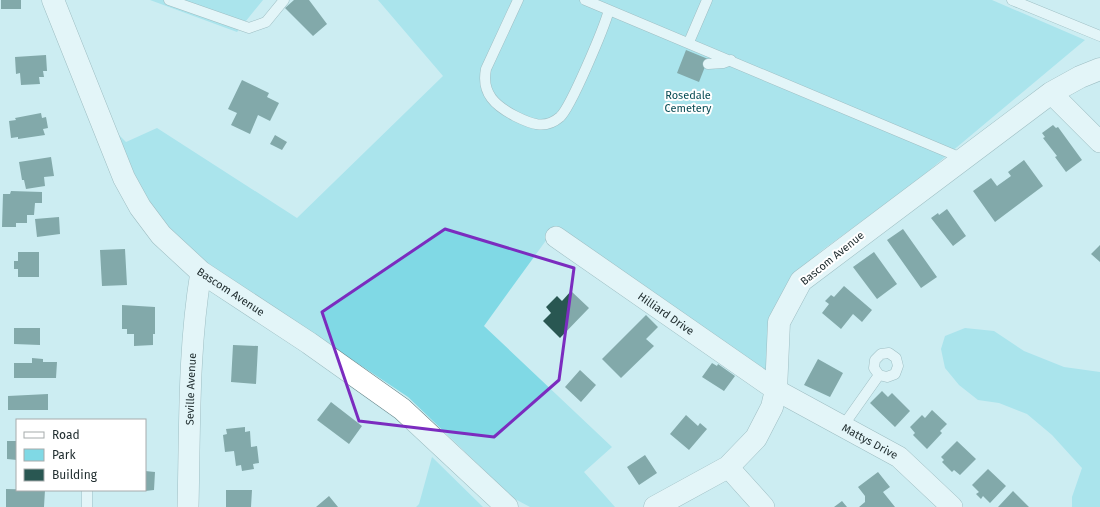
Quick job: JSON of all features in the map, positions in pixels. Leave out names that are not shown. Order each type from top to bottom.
[{"type":"street","name":"Bascom Avenue","points":[[53,0],[124,178],[140,207],[161,235],[201,272],[309,343],[402,409],[507,507]]},
{"type":"street","name":"Bascom Avenue","points":[[655,507],[728,467],[756,438],[772,407],[776,390],[779,322],[801,281],[1051,93],[1080,77],[1100,69]]},
{"type":"street","points":[[1051,93],[1100,142]]},
{"type":"street","name":"Hilliard Drive","points":[[556,236],[776,390]]},
{"type":"street","name":"Seville Avenue","points":[[188,507],[189,388],[194,310],[201,272]]},
{"type":"street","name":"Mattys Drive","points":[[776,390],[899,457],[952,507]]},
{"type":"street","points":[[728,467],[764,507]]},
{"type":"lane","points":[[169,0],[249,28],[266,22],[284,0]]},
{"type":"lane","points":[[518,0],[484,76],[487,88],[498,107],[533,125],[551,123],[566,110],[609,10]]},
{"type":"lane","points":[[585,0],[964,159]]},
{"type":"lane","points":[[688,42],[707,0]]},
{"type":"lane","points":[[1012,0],[1100,36]]},
{"type":"lane","points":[[708,64],[723,63],[731,60]]},
{"type":"lane","points":[[843,426],[879,375]]},
{"type":"lane","points":[[87,491],[87,507]]},
{"type":"highlighted area","points":[[445,229],[574,268],[559,380],[494,437],[359,421],[322,312]]},
{"type":"green space","points":[[150,0],[263,0],[237,32]]},
{"type":"green space","name":"Rosedale Cemetery","points":[[378,0],[992,0],[1085,40],[914,183],[821,251],[796,276],[774,323],[766,370],[555,228],[484,326],[612,447],[584,472],[615,507],[530,507],[513,498],[408,397],[191,252],[162,224],[141,191],[112,128],[126,142],[157,128],[297,218],[443,76]]},
{"type":"green space","points":[[965,328],[994,331],[1024,351],[1064,367],[1100,372],[1100,507],[1072,507],[1072,497],[1082,468],[1052,435],[1027,414],[999,403],[978,400],[959,385],[945,368],[941,349],[945,336]]},
{"type":"green space","points":[[432,457],[483,507],[416,507],[419,504]]},
{"type":"building","points":[[1,0],[21,0],[21,9],[1,9]]},
{"type":"building","points":[[294,0],[309,0],[327,24],[313,36],[285,8]]},
{"type":"building","points":[[686,50],[708,59],[699,82],[677,73]]},
{"type":"building","points":[[46,55],[47,71],[43,71],[44,77],[39,77],[40,84],[21,85],[20,73],[16,74],[15,57]]},
{"type":"building","points":[[242,80],[269,93],[267,97],[279,103],[270,121],[258,115],[250,134],[231,125],[237,113],[228,109]]},
{"type":"building","points":[[41,113],[42,118],[46,117],[48,128],[43,129],[45,135],[18,139],[18,137],[11,138],[9,121],[16,120],[15,118]]},
{"type":"building","points":[[1053,125],[1056,128],[1058,127],[1082,160],[1066,172],[1055,157],[1057,156],[1043,138],[1045,137],[1042,133]]},
{"type":"building","points":[[275,135],[287,142],[282,150],[270,144]]},
{"type":"building","points":[[51,157],[54,176],[44,177],[45,186],[26,189],[24,180],[22,180],[19,162]]},
{"type":"building","points":[[1024,160],[1043,186],[995,222],[973,191],[991,178],[997,186],[1011,176],[1008,172]]},
{"type":"building","points":[[11,191],[42,192],[42,203],[35,203],[34,215],[27,215],[27,223],[16,223],[16,227],[2,227],[3,194],[10,194]]},
{"type":"building","points":[[947,209],[966,236],[953,246],[931,218],[938,213],[939,215]]},
{"type":"building","points":[[59,217],[60,234],[37,237],[35,219]]},
{"type":"building","points":[[903,229],[937,277],[921,288],[887,240]]},
{"type":"building","points":[[1100,245],[1100,262],[1091,254]]},
{"type":"building","points":[[125,249],[127,285],[102,286],[100,250]]},
{"type":"building","points":[[18,252],[39,252],[39,277],[18,277],[18,269],[14,269],[14,261],[18,261]]},
{"type":"building","points":[[874,252],[897,284],[877,299],[853,267]]},
{"type":"building","points":[[844,286],[872,310],[862,322],[853,314],[841,329],[822,313],[829,304],[825,301],[831,295],[834,297]]},
{"type":"building","points":[[571,291],[589,308],[560,338],[543,321],[551,313],[546,307],[557,296],[562,301]]},
{"type":"building","points":[[122,305],[155,307],[155,334],[153,334],[153,345],[134,346],[134,334],[127,334],[127,329],[122,329]]},
{"type":"building","points":[[646,315],[658,327],[646,339],[654,346],[621,378],[602,359]]},
{"type":"building","points":[[14,328],[40,328],[40,345],[14,344]]},
{"type":"building","points":[[233,345],[258,346],[256,384],[231,382]]},
{"type":"building","points":[[32,358],[43,359],[43,362],[57,362],[56,378],[14,378],[14,363],[32,363]]},
{"type":"building","points":[[818,359],[843,373],[830,397],[804,385]]},
{"type":"building","points":[[712,363],[717,366],[718,364],[735,376],[724,391],[702,377]]},
{"type":"building","points":[[580,370],[596,385],[581,402],[565,387]]},
{"type":"building","points":[[882,391],[888,397],[892,393],[910,411],[895,427],[870,403]]},
{"type":"building","points":[[48,394],[48,410],[8,410],[8,396]]},
{"type":"building","points":[[331,402],[362,426],[349,444],[317,420]]},
{"type":"building","points":[[932,410],[947,424],[940,431],[942,433],[927,449],[913,435],[915,433],[910,427],[922,415],[925,418]]},
{"type":"building","points":[[686,415],[698,426],[700,423],[707,429],[689,450],[670,434]]},
{"type":"building","points":[[245,427],[245,432],[250,431],[251,447],[257,446],[259,463],[253,464],[254,469],[242,471],[241,465],[236,466],[234,451],[225,452],[223,435],[227,434],[226,429]]},
{"type":"building","points":[[7,441],[16,441],[16,460],[7,459]]},
{"type":"building","points":[[957,441],[976,459],[960,475],[954,470],[952,472],[942,462],[944,460],[941,457]]},
{"type":"building","points":[[645,455],[657,473],[639,485],[627,467]]},
{"type":"building","points":[[988,469],[1006,486],[990,503],[983,496],[981,499],[976,494],[979,492],[972,485]]},
{"type":"building","points":[[146,471],[155,472],[154,490],[146,491]]},
{"type":"building","points":[[878,472],[890,487],[883,492],[895,507],[859,507],[865,502],[865,496],[858,487]]},
{"type":"building","points":[[6,489],[16,489],[16,491],[45,491],[44,507],[6,507]]},
{"type":"building","points":[[226,490],[252,490],[251,507],[226,507]]},
{"type":"building","points":[[1013,491],[1029,507],[998,507]]},
{"type":"building","points":[[329,496],[338,507],[316,507]]},
{"type":"building","points":[[842,501],[847,507],[834,507]]}]
